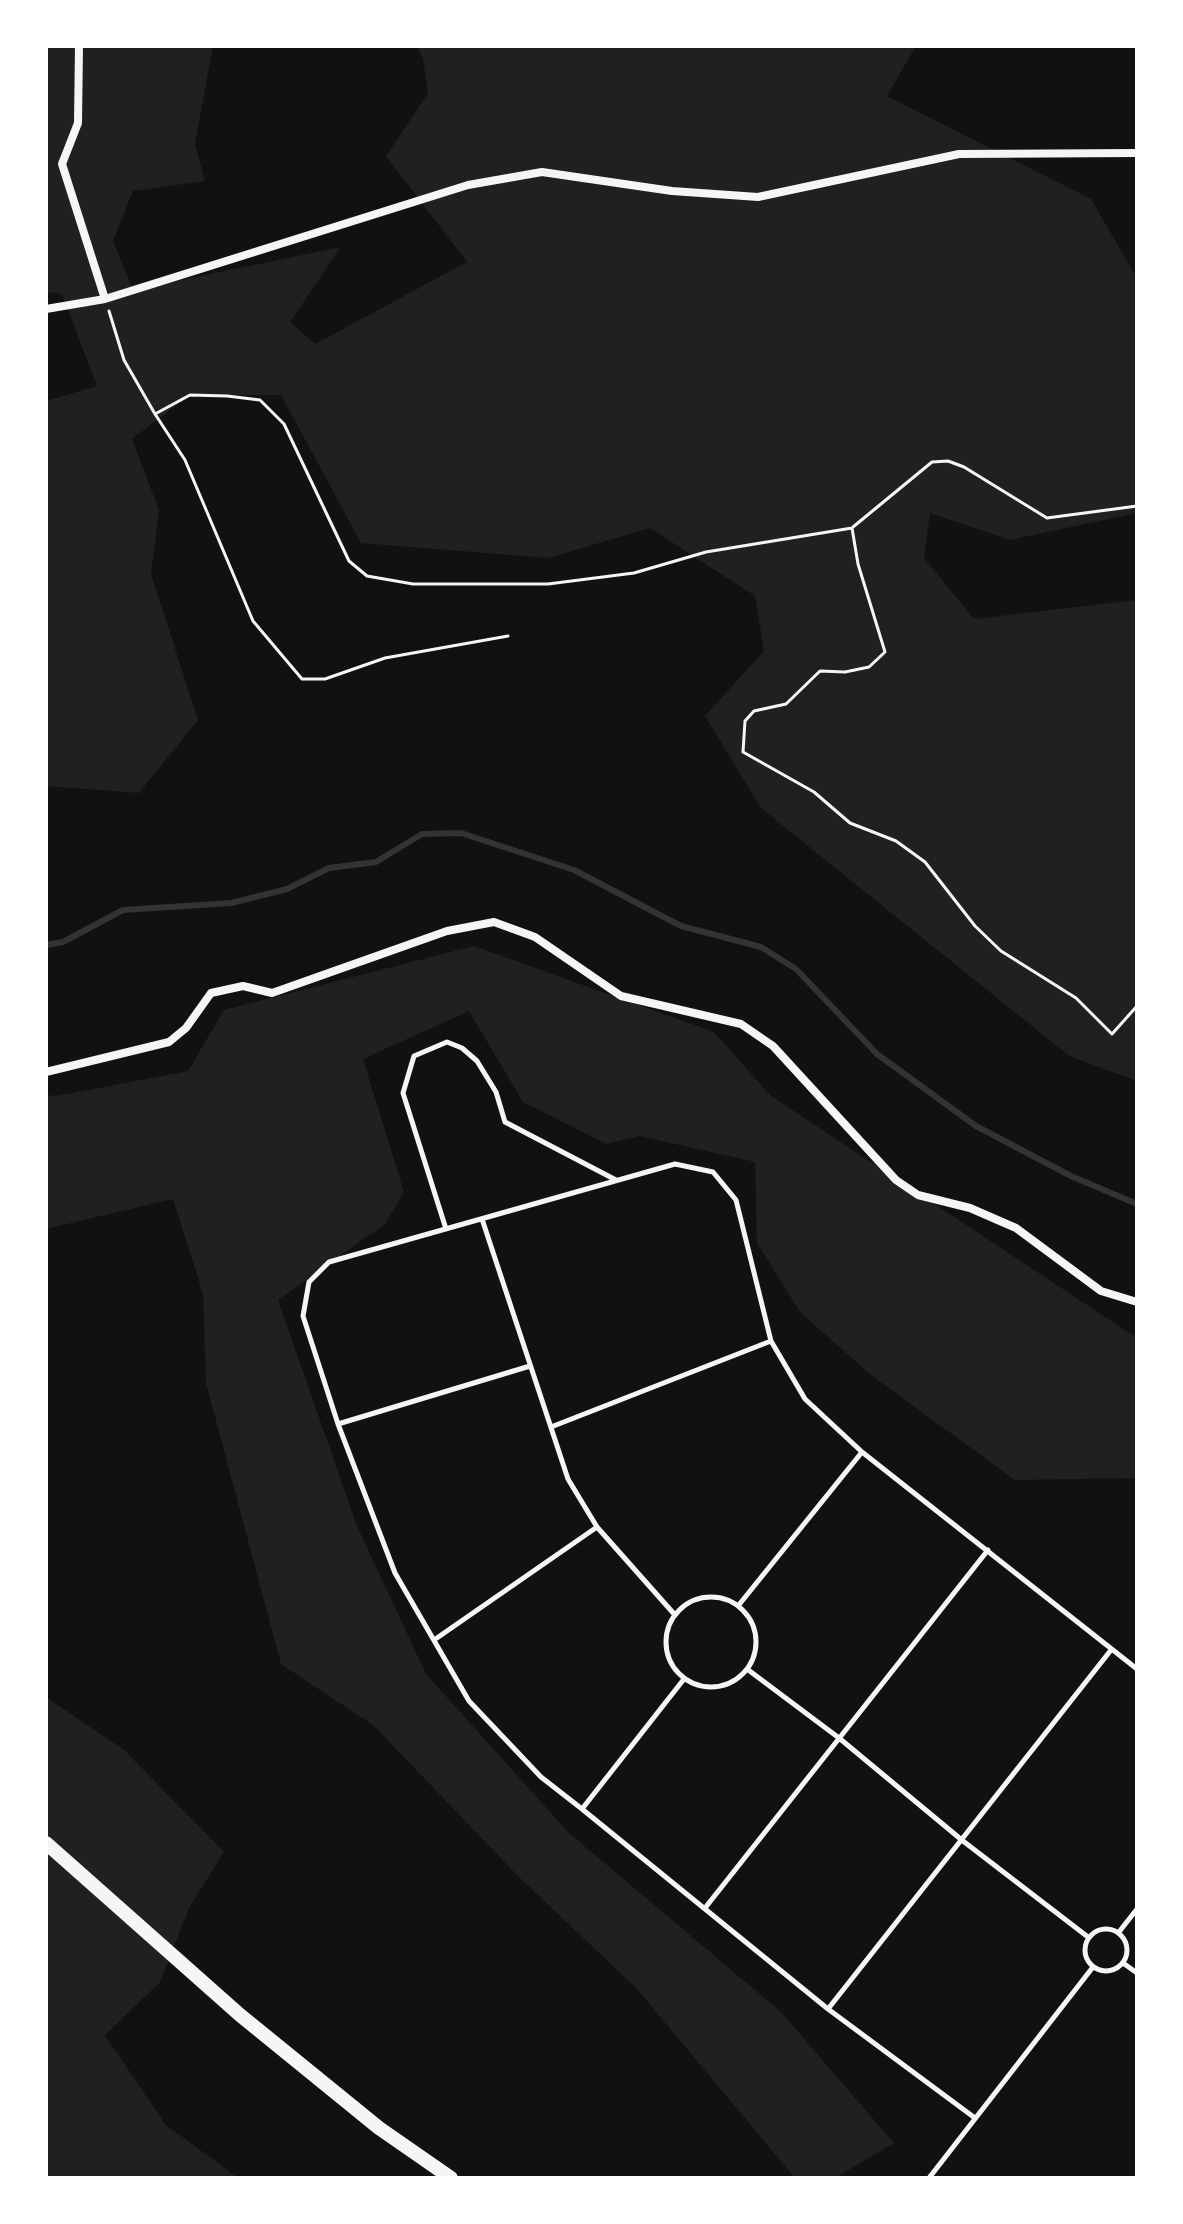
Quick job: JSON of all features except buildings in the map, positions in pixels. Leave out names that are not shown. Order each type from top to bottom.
[{"type":"street","points":[[79,46],[78,123],[62,164],[105,299]]},
{"type":"street","points":[[46,309],[105,299],[468,185],[542,172],[672,191],[758,197],[959,154],[1137,153]]},
{"type":"street","points":[[46,1072],[169,1042],[186,1028],[211,993],[243,986],[272,993],[447,931],[494,922],[535,937],[621,996],[741,1024],[773,1046],[896,1180],[918,1195],[970,1208],[1016,1228],[1101,1291],[1137,1302]]},
{"type":"street","points":[[46,1843],[251,2024],[379,2128],[451,2178]]},
{"type":"lane","points":[[446,1229],[403,1093],[414,1056],[447,1042],[462,1048],[477,1061],[496,1092],[505,1122],[616,1180]]},
{"type":"lane","points":[[975,2118],[828,2009],[541,1777],[469,1701],[395,1573],[338,1424],[303,1316],[309,1282],[329,1262],[616,1180],[675,1164],[713,1172],[736,1200],[771,1341],[805,1399],[862,1452],[1137,1669]]},
{"type":"lane","points":[[482,1219],[568,1479],[597,1527],[675,1615]]},
{"type":"lane","points":[[551,1427],[771,1341]]},
{"type":"lane","points":[[338,1424],[530,1366]]},
{"type":"lane","points":[[738,1606],[862,1452]]},
{"type":"lane","points":[[434,1640],[597,1527]]},
{"type":"lane","points":[[705,1908],[988,1550]]},
{"type":"lane","points":[[705,1597],[722,1598],[738,1606],[750,1619],[756,1636],[755,1654],[747,1669],[734,1681],[717,1687],[699,1686],[684,1679],[672,1665],[666,1649],[667,1631],[675,1615],[688,1603],[705,1597]]},
{"type":"lane","points":[[828,2009],[1111,1650]]},
{"type":"lane","points":[[747,1669],[839,1738],[963,1841],[1088,1937]]},
{"type":"lane","points":[[582,1809],[684,1679]]},
{"type":"lane","points":[[1119,1932],[1137,1909]]},
{"type":"lane","points":[[1103,1928],[1119,1932],[1127,1946],[1123,1963],[1109,1971],[1093,1967],[1085,1953],[1088,1937],[1103,1928]]},
{"type":"lane","points":[[1123,1963],[1137,1973]]},
{"type":"lane","points":[[929,2178],[1093,1967]]},
{"type":"path","points":[[105,299],[124,360],[185,460],[253,621],[302,679],[325,679],[385,658],[508,636]]},
{"type":"path","points":[[155,414],[190,395],[260,400],[284,424],[349,561],[367,576],[413,584],[548,584],[634,573],[706,552],[852,528],[932,462],[940,461],[964,467],[1047,518],[1137,506]]},
{"type":"path","points":[[852,528],[858,564],[885,652],[869,667],[845,672],[820,671],[786,704],[754,711],[745,721],[743,752],[814,792],[850,823],[896,841],[925,862],[975,926],[1001,951],[1076,998],[1112,1034],[1137,1006]]},
{"type":"shaded area","points":[[46,46],[213,46],[195,144],[205,181],[133,191],[113,241],[133,290],[341,247],[290,322],[315,344],[467,262],[386,156],[428,93],[423,58],[416,46],[916,46],[887,96],[1091,199],[1137,278],[1137,513],[1010,540],[930,513],[924,558],[974,619],[1137,600],[1137,1081],[1069,1056],[761,808],[705,716],[764,651],[755,596],[650,528],[548,558],[361,543],[281,395],[190,395],[132,439],[159,510],[151,574],[198,720],[139,793],[46,786],[46,401],[97,386],[62,294],[46,292]]},
{"type":"shaded area","points":[[474,946],[714,1032],[771,1096],[1137,1338],[1137,1478],[1015,1480],[871,1375],[800,1312],[757,1243],[755,1162],[639,1136],[606,1144],[523,1102],[469,1011],[363,1059],[404,1192],[385,1224],[278,1300],[357,1526],[426,1674],[569,1833],[781,2012],[894,2143],[835,2178],[795,2178],[636,1988],[519,1877],[373,1725],[281,1664],[206,1383],[203,1294],[173,1199],[46,1229],[46,1095],[57,1096],[188,1071],[224,1010]]},
{"type":"shaded area","points":[[46,1697],[124,1750],[224,1852],[189,1908],[160,1982],[105,2035],[165,2124],[238,2178],[46,2178]]},
{"type":"waterway","points":[[46,945],[63,942],[123,910],[231,903],[287,889],[329,868],[376,862],[422,834],[461,833],[574,870],[681,926],[761,947],[796,969],[877,1054],[976,1126],[1071,1176],[1137,1204]]}]
